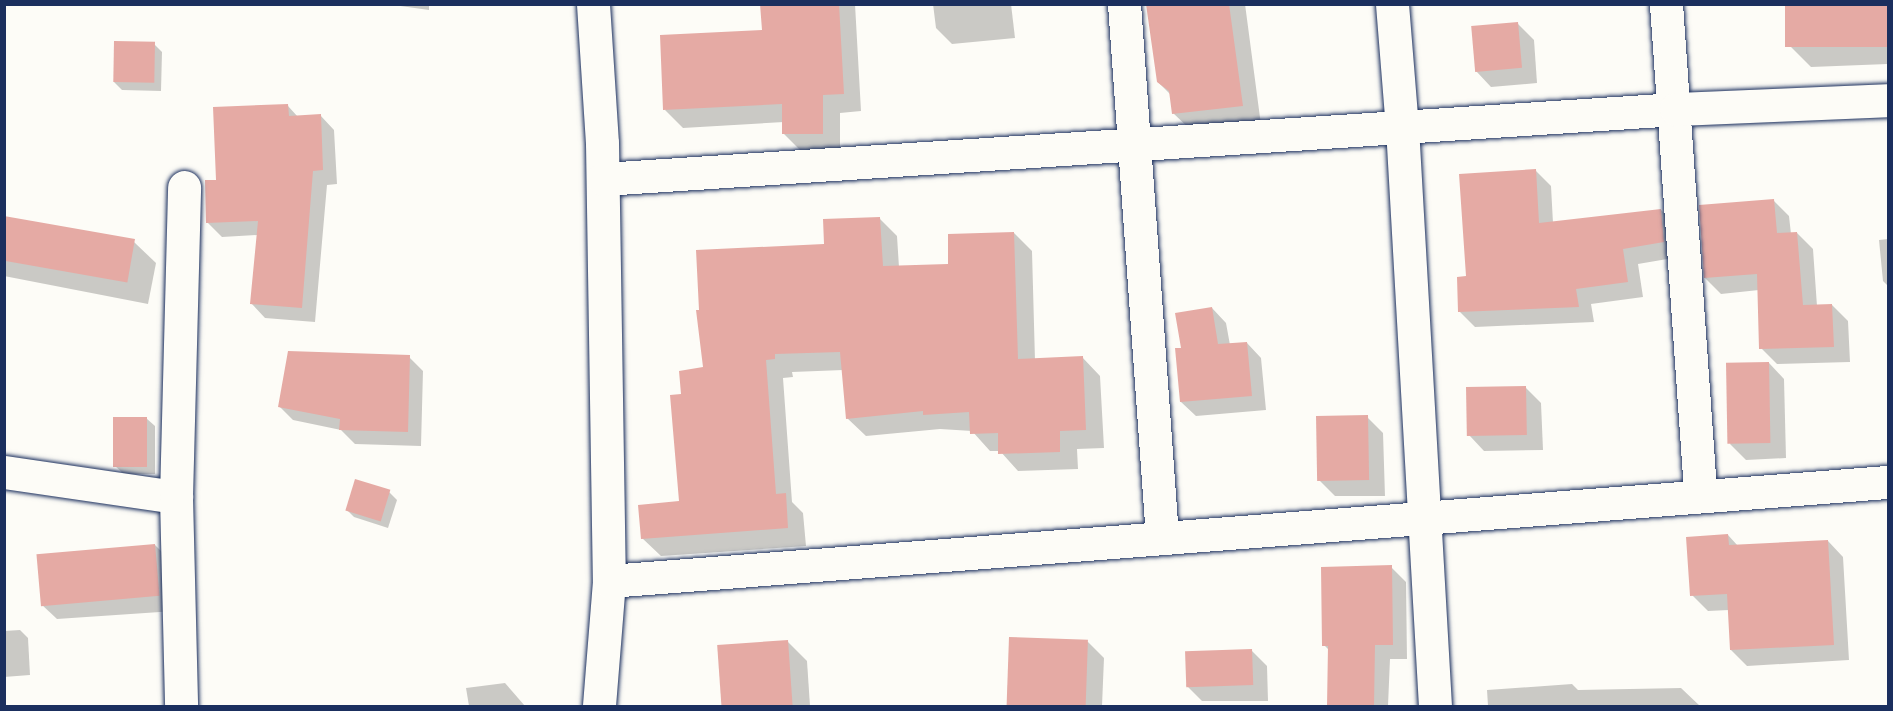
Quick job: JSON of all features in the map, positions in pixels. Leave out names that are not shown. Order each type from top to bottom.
[{"type":"street","points":[[593,4],[603,179],[609,581],[599,706]]},
{"type":"street","points":[[1124,4],[1131,144],[1162,537]]},
{"type":"street","points":[[1392,4],[1402,127],[1422,516],[1435,706]]},
{"type":"street","points":[[1666,4],[1676,109],[1700,496]]},
{"type":"street","points":[[603,179],[1676,109],[1888,100]]},
{"type":"street","points":[[181,706],[177,497],[184,187]]},
{"type":"street","points":[[4,472],[177,497]]},
{"type":"street","points":[[609,581],[1422,516],[1888,482]]},
{"type":"building","points":[[760,4],[839,4],[844,94],[823,95],[823,134],[782,134],[782,104],[663,110],[660,35],[762,30]]},
{"type":"building","points":[[1146,4],[1229,4],[1243,106],[1172,114],[1169,91],[1157,82]]},
{"type":"building","points":[[1785,4],[1888,4],[1888,47],[1785,47]]},
{"type":"building","points":[[1518,22],[1522,68],[1475,72],[1471,26]]},
{"type":"building","points":[[114,41],[155,42],[154,83],[113,82]]},
{"type":"building","points":[[288,104],[289,116],[321,114],[323,170],[313,171],[302,308],[250,304],[258,221],[206,223],[205,180],[216,180],[213,107]]},
{"type":"building","points":[[1536,169],[1539,223],[1661,209],[1664,242],[1623,249],[1628,282],[1576,289],[1579,307],[1458,312],[1457,277],[1466,276],[1459,174]]},
{"type":"building","points":[[1774,199],[1777,233],[1797,232],[1803,305],[1832,304],[1834,347],[1759,349],[1757,274],[1704,278],[1699,205]]},
{"type":"building","points":[[4,216],[135,239],[127,282],[4,261]]},
{"type":"building","points":[[880,217],[883,266],[948,264],[948,234],[1014,232],[1018,359],[1083,356],[1086,430],[1060,431],[1060,452],[998,454],[998,433],[970,434],[969,412],[923,415],[923,411],[846,419],[840,352],[775,354],[775,359],[766,360],[776,494],[786,493],[788,528],[641,539],[638,505],[679,501],[670,395],[681,394],[679,371],[703,367],[696,310],[699,310],[696,250],[824,244],[823,219]]},
{"type":"building","points":[[1212,307],[1218,344],[1247,342],[1252,396],[1180,402],[1175,348],[1181,348],[1175,313]]},
{"type":"building","points":[[288,351],[410,355],[408,432],[339,430],[340,419],[278,407]]},
{"type":"building","points":[[1769,362],[1770,443],[1727,444],[1726,363]]},
{"type":"building","points":[[1526,386],[1527,435],[1467,436],[1466,387]]},
{"type":"building","points":[[1368,415],[1369,480],[1317,481],[1316,416]]},
{"type":"building","points":[[113,417],[147,417],[147,467],[113,467]]},
{"type":"building","points":[[355,479],[390,490],[381,521],[345,511]]},
{"type":"building","points":[[1728,534],[1729,545],[1828,540],[1834,645],[1730,650],[1727,594],[1690,596],[1686,537]]},
{"type":"building","points":[[155,544],[160,596],[41,606],[36,554]]},
{"type":"building","points":[[1392,565],[1393,645],[1375,645],[1374,706],[1327,706],[1328,646],[1322,646],[1321,567]]},
{"type":"building","points":[[1009,637],[1088,640],[1086,706],[1007,706]]},
{"type":"building","points":[[788,640],[793,706],[721,706],[717,645]]},
{"type":"building","points":[[1252,649],[1253,685],[1186,687],[1185,651]]}]
